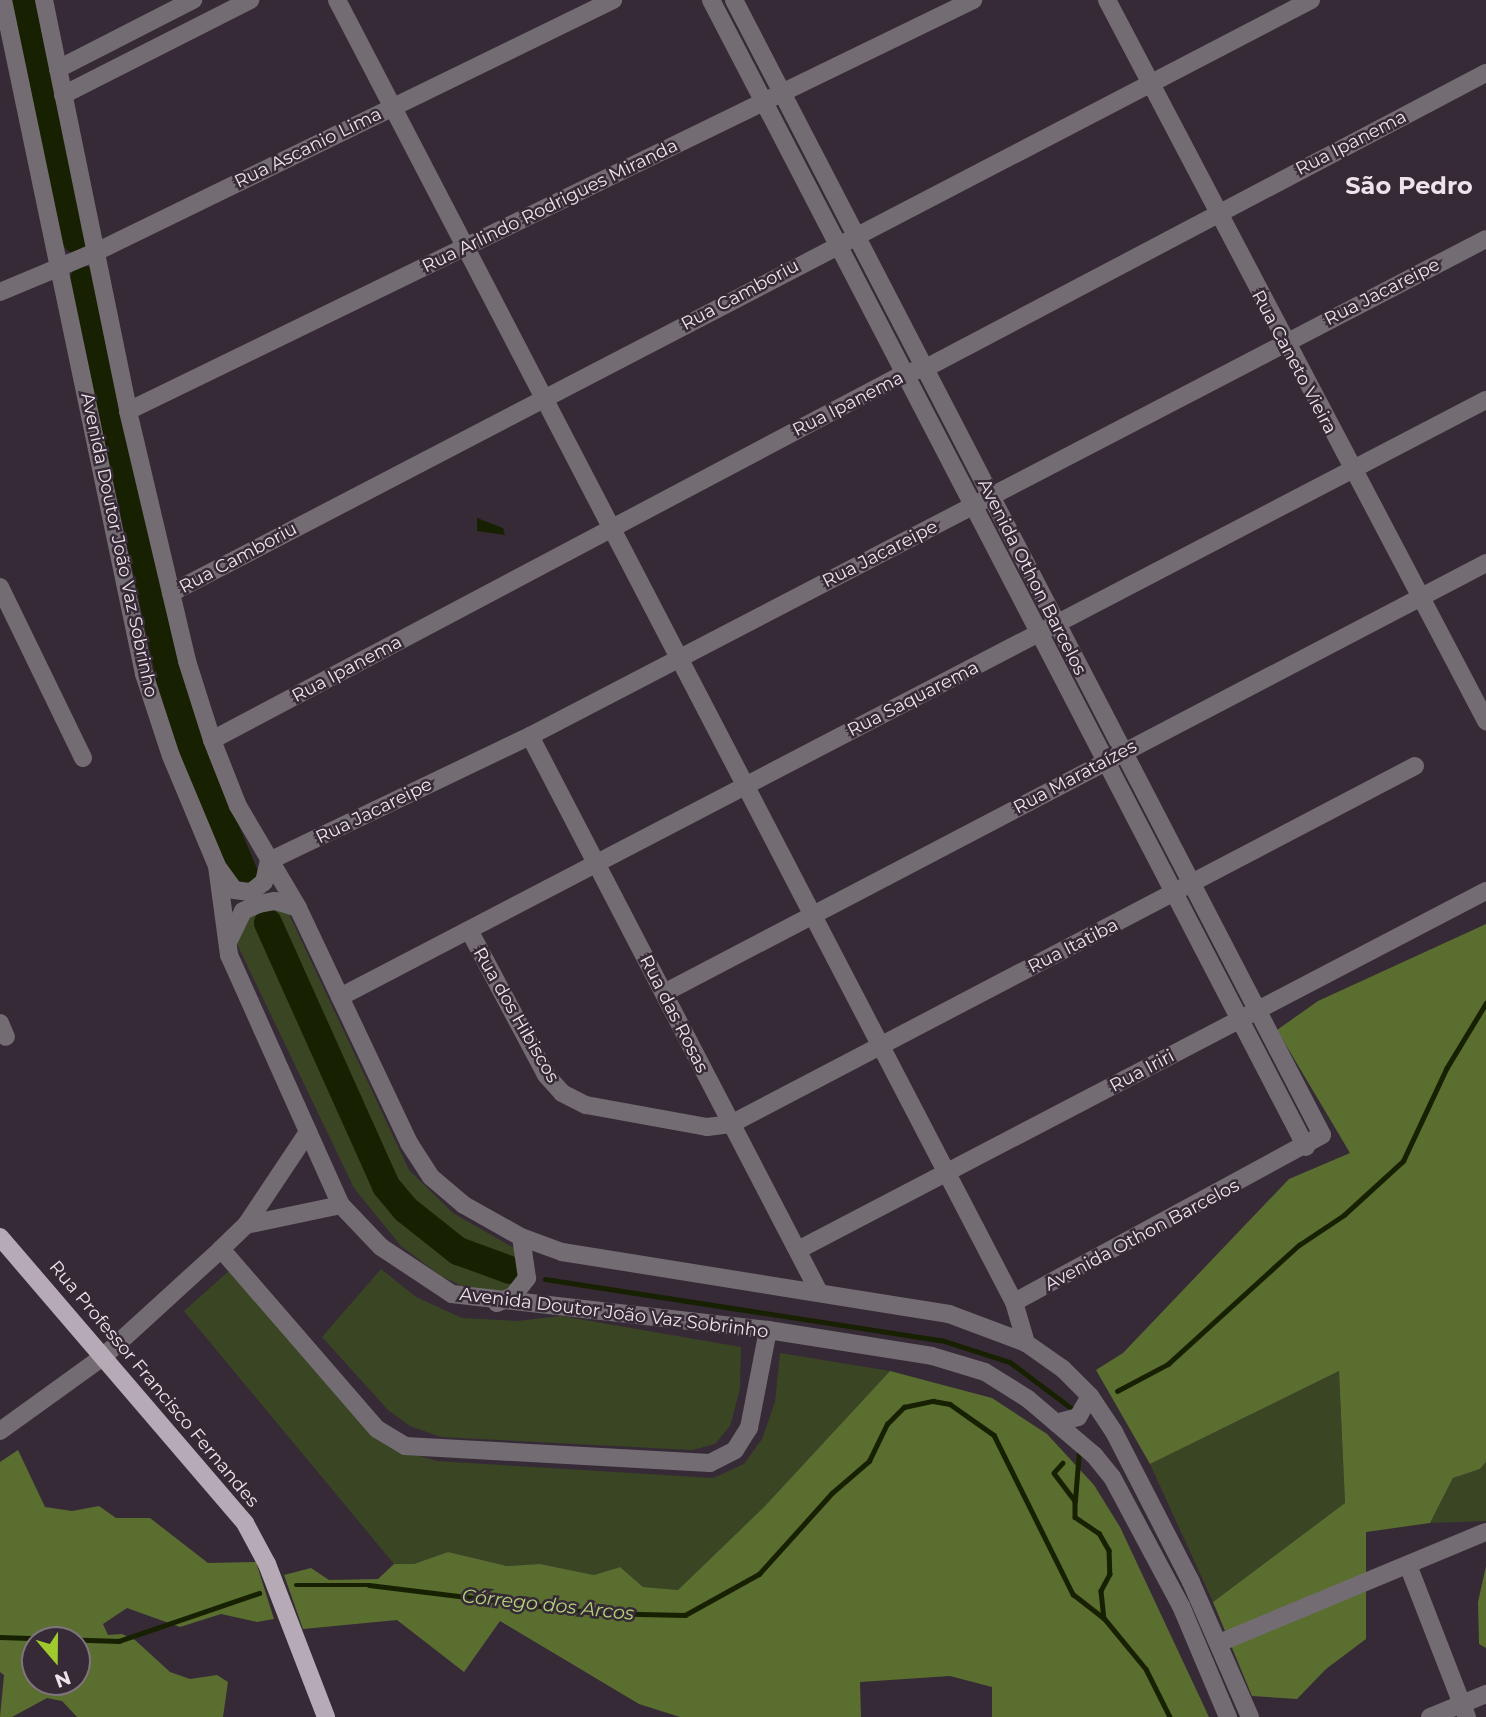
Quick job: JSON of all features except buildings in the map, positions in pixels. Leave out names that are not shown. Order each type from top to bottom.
[{"type":"main road","name":"Rua Professor Francisco Fernandes","points":[[0,1237],[245,1523],[267,1564],[287,1622],[326,1717]]},
{"type":"street","name":"Avenida Doutor João Vaz Sobrinho","points":[[3,0],[144,674],[171,757],[217,866],[229,955],[341,1205],[381,1247],[417,1275],[452,1294],[497,1303],[591,1307],[768,1330],[932,1356],[985,1372],[1028,1399],[1094,1455],[1133,1511],[1181,1606],[1228,1717]]},
{"type":"street","name":"Avenida Doutor João Vaz Sobrinho","points":[[44,0],[98,251],[128,411],[171,593],[212,740],[238,806],[298,908],[408,1143],[431,1177],[464,1205],[521,1237],[562,1252],[617,1263],[949,1314],[1027,1343],[1063,1369],[1090,1396],[1132,1463],[1219,1643],[1250,1717]]},
{"type":"street","points":[[58,69],[193,0]]},
{"type":"street","points":[[63,95],[250,0]]},
{"type":"street","points":[[337,0],[944,1174],[1014,1302],[1027,1343]]},
{"type":"street","name":"Rua Ascanio Lima","points":[[0,292],[60,263],[98,251],[613,0]]},
{"type":"street","name":"Avenida Othon Barcelos","points":[[711,0],[1306,1147]]},
{"type":"street","name":"Avenida Othon Barcelos","points":[[734,0],[1322,1135],[1306,1147],[1014,1302]]},
{"type":"street","name":"Rua Arlindo Rodrigues Miranda","points":[[128,411],[973,0]]},
{"type":"street","name":"Rua Caneto Vieira","points":[[1107,0],[1284,344],[1417,597],[1486,721]]},
{"type":"street","name":"Rua Camboriu","points":[[171,593],[855,234],[1311,0]]},
{"type":"street","name":"Rua Ipanema","points":[[212,740],[905,373],[924,369],[1486,73]]},
{"type":"street","name":"Rua Jacareipe","points":[[269,861],[530,736],[1486,239]]},
{"type":"street","name":"Rua Saquarema","points":[[340,997],[1486,400]]},
{"type":"street","name":"Rua Marataízes","points":[[664,993],[1486,563]]},
{"type":"street","points":[[0,587],[83,758]]},
{"type":"street","name":"Rua das Rosas","points":[[530,736],[819,1292]]},
{"type":"street","name":"Rua Itatiba","points":[[731,1124],[878,1045],[1175,894],[1415,766]]},
{"type":"street","points":[[217,866],[234,890],[251,892],[264,882],[269,861]]},
{"type":"street","name":"Rua Iriri","points":[[797,1250],[1486,891]]},
{"type":"street","points":[[229,955],[229,937],[243,911],[275,901],[298,908]]},
{"type":"street","name":"Rua dos Hibiscos","points":[[469,930],[546,1075],[562,1093],[586,1105],[707,1126],[731,1124]]},
{"type":"street","points":[[0,1431],[104,1356],[246,1225],[308,1132]]},
{"type":"street","points":[[246,1225],[341,1205]]},
{"type":"street","points":[[497,1303],[513,1296],[527,1278],[521,1237]]},
{"type":"street","points":[[221,1249],[377,1429],[405,1446],[710,1462],[735,1450],[749,1428],[768,1330]]},
{"type":"street","points":[[1056,1423],[1078,1417],[1090,1396]]},
{"type":"street","points":[[1219,1643],[1486,1532]]},
{"type":"street","points":[[1408,1565],[1464,1711]]},
{"type":"street","points":[[1430,1717],[1464,1711],[1486,1694]]},
{"type":"shaded area","points":[[477,518],[503,528],[505,535],[477,531]]},
{"type":"shaded area","points":[[274,902],[288,912],[409,1170],[453,1213],[519,1251],[514,1284],[503,1292],[464,1287],[441,1276],[401,1246],[354,1188],[236,942],[243,914]]},
{"type":"shaded area","points":[[381,1269],[416,1297],[462,1318],[517,1321],[561,1316],[741,1347],[740,1389],[730,1426],[715,1444],[692,1450],[441,1437],[410,1426],[388,1410],[322,1337]]},
{"type":"shaded area","points":[[230,1270],[371,1434],[401,1450],[436,1461],[713,1478],[744,1464],[762,1439],[775,1402],[780,1353],[890,1371],[764,1507],[678,1590],[643,1587],[620,1567],[594,1575],[540,1564],[507,1566],[448,1552],[414,1564],[394,1564],[184,1311]]},
{"type":"shaded area","points":[[1339,1371],[1345,1503],[1213,1602],[1150,1464]]},
{"type":"shaded area","points":[[1486,1462],[1486,1521],[1430,1523],[1453,1478],[1480,1469]]},
{"type":"green space","points":[[1486,924],[1486,1462],[1480,1469],[1453,1478],[1430,1523],[1366,1532],[1366,1639],[1326,1669],[1297,1699],[1252,1696],[1213,1602],[1345,1503],[1339,1371],[1150,1464],[1096,1370],[1123,1353],[1289,1179],[1350,1153],[1277,1030],[1318,1001]]},
{"type":"green space","points":[[890,1371],[992,1398],[1047,1434],[1094,1485],[1120,1527],[1209,1717],[992,1717],[992,1687],[950,1676],[860,1682],[861,1717],[680,1717],[639,1704],[500,1621],[464,1672],[397,1620],[303,1629],[284,1575],[311,1568],[329,1580],[378,1579],[394,1564],[414,1564],[448,1552],[507,1566],[540,1564],[594,1575],[620,1567],[643,1587],[678,1590],[764,1507]]},
{"type":"green space","points":[[18,1450],[45,1507],[72,1511],[99,1506],[116,1518],[150,1518],[208,1563],[256,1562],[274,1619],[257,1622],[221,1614],[180,1627],[127,1608],[103,1624],[108,1635],[122,1634],[135,1640],[170,1672],[190,1679],[217,1675],[228,1682],[223,1717],[77,1717],[62,1701],[47,1698],[12,1717],[0,1717],[4,1675],[0,1672],[0,1462]]},
{"type":"green space","points":[[1486,1566],[1486,1648],[1479,1644],[1478,1602]]},
{"type":"waterway","points":[[24,0],[76,239]]},
{"type":"waterway","points":[[84,280],[170,678],[194,755],[244,874]]},
{"type":"waterway","points":[[268,923],[386,1186],[405,1209],[458,1251],[510,1270]]},
{"type":"waterway","points":[[1117,1391],[1168,1364],[1299,1245],[1344,1215],[1403,1161],[1446,1069],[1486,1003]]},
{"type":"waterway","points":[[545,1279],[941,1340],[1010,1362],[1074,1410]]},
{"type":"waterway","name":"Córrego dos Arcos","points":[[296,1585],[369,1585],[596,1613],[685,1615],[759,1574],[832,1493],[869,1461],[887,1424],[904,1407],[933,1401],[950,1404],[994,1435],[1073,1594],[1104,1618],[1146,1669],[1170,1717]]},
{"type":"waterway","points":[[1075,1500],[1079,1450]]},
{"type":"waterway","points":[[1063,1463],[1054,1473],[1075,1501],[1075,1517],[1099,1533],[1109,1550],[1110,1574],[1101,1591],[1104,1618]]},
{"type":"waterway","name":"Córrego dos Arcos","points":[[0,1637],[119,1641],[259,1593]]},
{"type":"district","name":"São Pedro","points":[[1409,186]]}]
